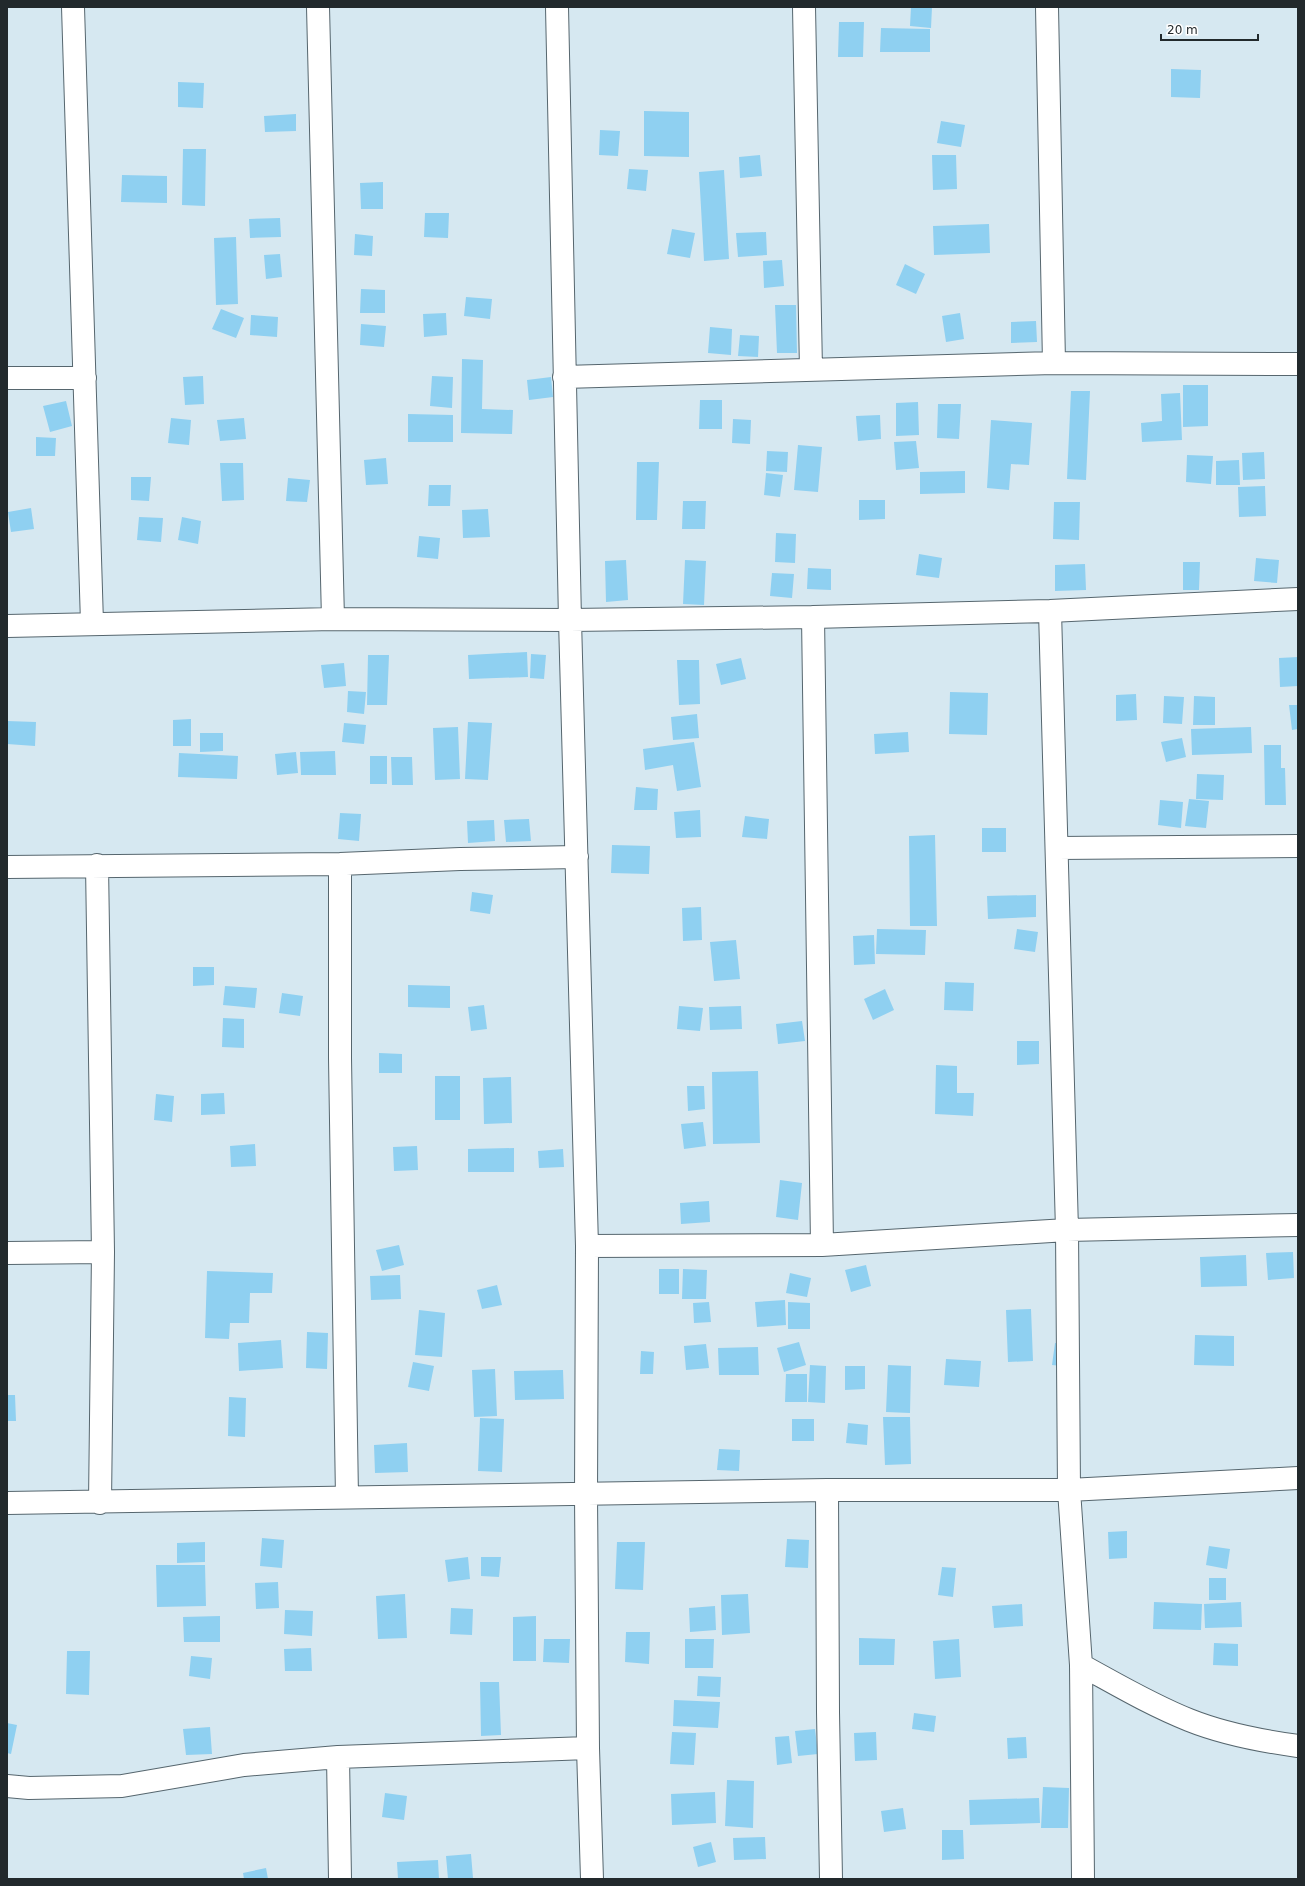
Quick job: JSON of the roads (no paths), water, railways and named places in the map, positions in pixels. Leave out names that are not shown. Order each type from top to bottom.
[{"type":"street","points":[[73,7],[92,623]]},
{"type":"street","points":[[318,7],[333,619]]},
{"type":"street","points":[[557,7],[564,377],[587,1246],[586,1495],[588,1748],[592,1879]]},
{"type":"street","points":[[804,7],[811,370]]},
{"type":"street","points":[[1047,7],[1054,362]]},
{"type":"street","points":[[564,377],[1054,362],[1298,364]]},
{"type":"street","points":[[7,378],[85,378]]},
{"type":"street","points":[[7,626],[333,619],[570,620],[813,616],[1050,611],[1298,599]]},
{"type":"street","points":[[1050,611],[1058,848],[1067,1230],[1069,1490],[1081,1665],[1083,1879]]},
{"type":"street","points":[[813,616],[822,1244]]},
{"type":"street","points":[[1058,848],[1298,846]]},
{"type":"street","points":[[7,867],[340,864],[460,859],[577,857]]},
{"type":"street","points":[[340,864],[340,1058],[347,1497]]},
{"type":"street","points":[[97,865],[103,1252],[100,1503]]},
{"type":"street","points":[[587,1246],[822,1244],[1067,1230],[1298,1225]]},
{"type":"street","points":[[7,1253],[103,1252]]},
{"type":"street","points":[[7,1503],[100,1503],[347,1497],[586,1495],[827,1490],[1069,1490],[1298,1478]]},
{"type":"street","points":[[827,1490],[828,1712],[831,1879]]},
{"type":"street","points":[[1081,1665],[1137,1696],[1190,1720],[1254,1740],[1298,1746]]},
{"type":"street","points":[[7,1786],[29,1788],[122,1786],[244,1765],[338,1757],[588,1748]]},
{"type":"street","points":[[338,1757],[340,1879]]}]
